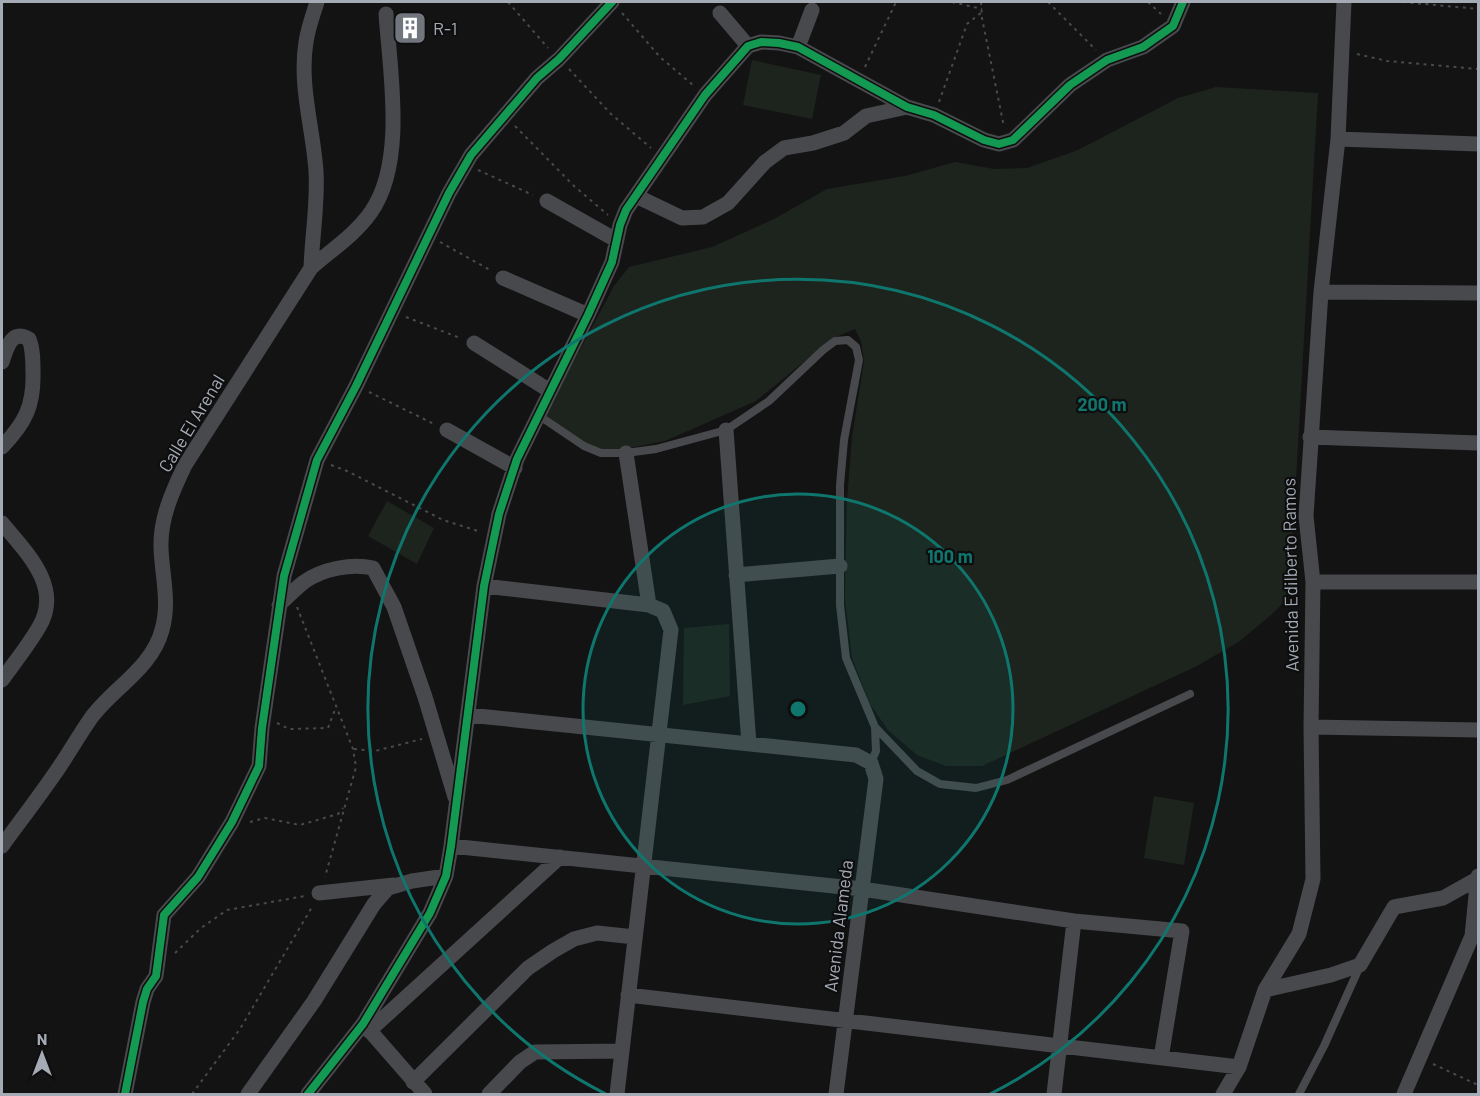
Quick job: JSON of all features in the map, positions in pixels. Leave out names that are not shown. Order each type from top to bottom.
[{"type":"street","points":[[311,268],[312,237],[316,215],[316,171],[305,89],[304,62],[306,41],[317,2]]},
{"type":"street","points":[[125,1095],[142,1002],[156,976],[164,915],[198,877],[229,827],[259,766],[284,576],[317,460],[393,312],[449,194],[471,155],[537,78],[612,2]]},
{"type":"street","points":[[366,1028],[430,913],[446,876],[484,586],[499,514],[515,468],[612,262],[620,225],[626,210],[705,95],[748,46],[761,42],[779,43],[798,47],[907,107],[934,115],[984,140],[999,144],[1013,140],[1023,133],[1070,86],[1107,60],[1143,47],[1173,26],[1183,2]]},
{"type":"street","name":"Avenida Edilberto Ramos","points":[[1223,1095],[1239,1067],[1265,990],[1299,934],[1313,879],[1311,727],[1313,582],[1306,516],[1321,292],[1338,139],[1344,2]]},
{"type":"street","points":[[798,47],[812,10]]},
{"type":"street","points":[[720,13],[748,46]]},
{"type":"street","name":"Calle El Arenal","points":[[2,846],[52,778],[91,718],[140,667],[157,645],[166,606],[161,547],[164,521],[170,497],[185,465],[311,268],[337,248],[372,211],[390,169],[394,136],[386,14]]},
{"type":"street","points":[[636,196],[682,219],[703,217],[728,203],[765,162],[784,148],[813,143],[844,133],[866,116],[907,107]]},
{"type":"street","points":[[1338,139],[1479,144]]},
{"type":"street","points":[[547,201],[616,240]]},
{"type":"street","points":[[503,278],[588,315]]},
{"type":"street","points":[[1321,292],[1479,293]]},
{"type":"street","points":[[2,362],[14,337],[21,336],[29,339],[34,383],[31,405],[16,432],[2,447]]},
{"type":"street","points":[[474,343],[550,391]]},
{"type":"street","points":[[447,430],[515,468]]},
{"type":"street","points":[[726,430],[748,744]]},
{"type":"street","points":[[1310,437],[1479,443]]},
{"type":"street","points":[[626,453],[649,605]]},
{"type":"street","points":[[2,523],[35,564],[42,577],[48,602],[40,627],[2,680]]},
{"type":"street","points":[[279,605],[305,582],[326,571],[361,565],[373,568],[394,607],[457,803]]},
{"type":"street","points":[[736,575],[840,566]]},
{"type":"street","points":[[1313,582],[1479,582]]},
{"type":"street","points":[[484,586],[649,605],[663,611],[670,630],[617,1095]]},
{"type":"street","points":[[468,715],[856,755],[871,763]]},
{"type":"street","points":[[1311,727],[1479,730]]},
{"type":"street","name":"Avenida Alameda","points":[[836,1095],[876,779],[871,763]]},
{"type":"street","points":[[451,846],[862,889],[1074,921],[1182,931],[1161,1058]]},
{"type":"street","points":[[308,1095],[366,1028],[560,857]]},
{"type":"street","points":[[319,893],[402,884],[446,876]]},
{"type":"street","points":[[1265,990],[1331,975],[1360,965],[1394,907],[1443,898],[1478,877]]},
{"type":"street","points":[[1404,1095],[1472,936],[1478,877]]},
{"type":"street","points":[[248,1095],[314,1001],[374,904],[388,888],[402,884]]},
{"type":"street","points":[[1054,1095],[1074,921]]},
{"type":"street","points":[[413,1082],[528,968],[553,951],[574,939],[597,933],[635,937]]},
{"type":"street","points":[[628,995],[1239,1067]]},
{"type":"street","points":[[366,1028],[425,1095]]},
{"type":"street","points":[[489,1095],[520,1062],[535,1052],[622,1051]]},
{"type":"lane","points":[[538,415],[584,446],[601,453],[626,453],[656,449],[726,430],[769,401],[822,350],[835,341],[848,340],[856,347],[859,360],[844,440],[840,485],[840,605],[846,658],[875,727],[876,751],[871,763]]},
{"type":"lane","points":[[875,727],[917,771],[940,784],[976,788],[1007,780],[1190,694]]},
{"type":"lane","points":[[1299,1095],[1324,1046],[1360,965]]},
{"type":"path","points":[[508,2],[530,29],[611,114],[663,158]]},
{"type":"path","points":[[612,2],[660,57],[705,95]]},
{"type":"path","points":[[859,82],[896,2]]},
{"type":"path","points":[[952,2],[982,10]]},
{"type":"path","points":[[981,2],[981,18],[1007,142]]},
{"type":"path","points":[[1048,2],[1107,60]]},
{"type":"path","points":[[1148,2],[1173,26]]},
{"type":"path","points":[[1403,2],[1479,9]]},
{"type":"path","points":[[934,115],[968,24],[982,10]]},
{"type":"path","points":[[1342,50],[1387,61],[1479,69]]},
{"type":"path","points":[[505,116],[574,186],[620,225]]},
{"type":"path","points":[[466,165],[547,201]]},
{"type":"path","points":[[430,236],[503,278]]},
{"type":"path","points":[[393,312],[474,343]]},
{"type":"path","points":[[356,386],[447,430]]},
{"type":"path","points":[[317,460],[347,471],[443,520],[495,537]]},
{"type":"path","points":[[192,1095],[240,1029],[319,893],[356,767],[353,749],[292,593]]},
{"type":"path","points":[[264,717],[289,729],[328,728],[336,707]]},
{"type":"path","points":[[353,749],[375,751],[436,736]]},
{"type":"path","points":[[229,827],[265,818],[300,825],[338,814],[345,806]]},
{"type":"path","points":[[174,954],[201,928],[227,910],[319,893]]},
{"type":"path","points":[[1419,1058],[1479,1085]]},
{"type":"shaded area","points":[[752,60],[821,75],[812,119],[743,105]]},
{"type":"shaded area","points":[[1216,87],[1318,93],[1290,585],[1284,602],[1271,615],[1240,641],[1197,666],[982,766],[946,766],[917,755],[888,730],[870,704],[852,658],[845,598],[847,500],[852,437],[864,361],[861,341],[855,329],[833,338],[756,401],[665,441],[624,449],[602,449],[584,442],[545,415],[614,286],[629,267],[712,247],[774,219],[827,189],[905,176],[955,162],[994,169],[1027,168],[1078,150],[1178,98]]},
{"type":"shaded area","points":[[387,501],[434,528],[417,564],[368,536]]},
{"type":"shaded area","points":[[729,624],[730,696],[683,705],[684,628]]},
{"type":"shaded area","points":[[1154,796],[1194,803],[1184,865],[1144,858]]},
{"type":"building","name":"R-1","points":[[410,21],[416,23],[418,29],[416,35],[410,37],[404,35],[402,29],[404,23]]},
{"type":"cycle path","points":[[125,1094],[143,1002],[147,989],[156,976],[164,915],[198,877],[232,822],[259,766],[262,728],[284,576],[317,460],[356,386],[449,193],[471,155],[537,78],[559,59],[612,2]]},
{"type":"cycle path","points":[[308,1094],[363,1024],[430,913],[446,876],[484,586],[499,514],[517,459],[612,262],[620,225],[626,210],[705,95],[748,46],[761,42],[779,43],[798,47],[907,107],[934,115],[984,140],[999,144],[1013,140],[1070,85],[1107,60],[1143,47],[1173,26],[1183,2]]},
{"type":"place","name":"R-1","points":[[410,28]]}]
